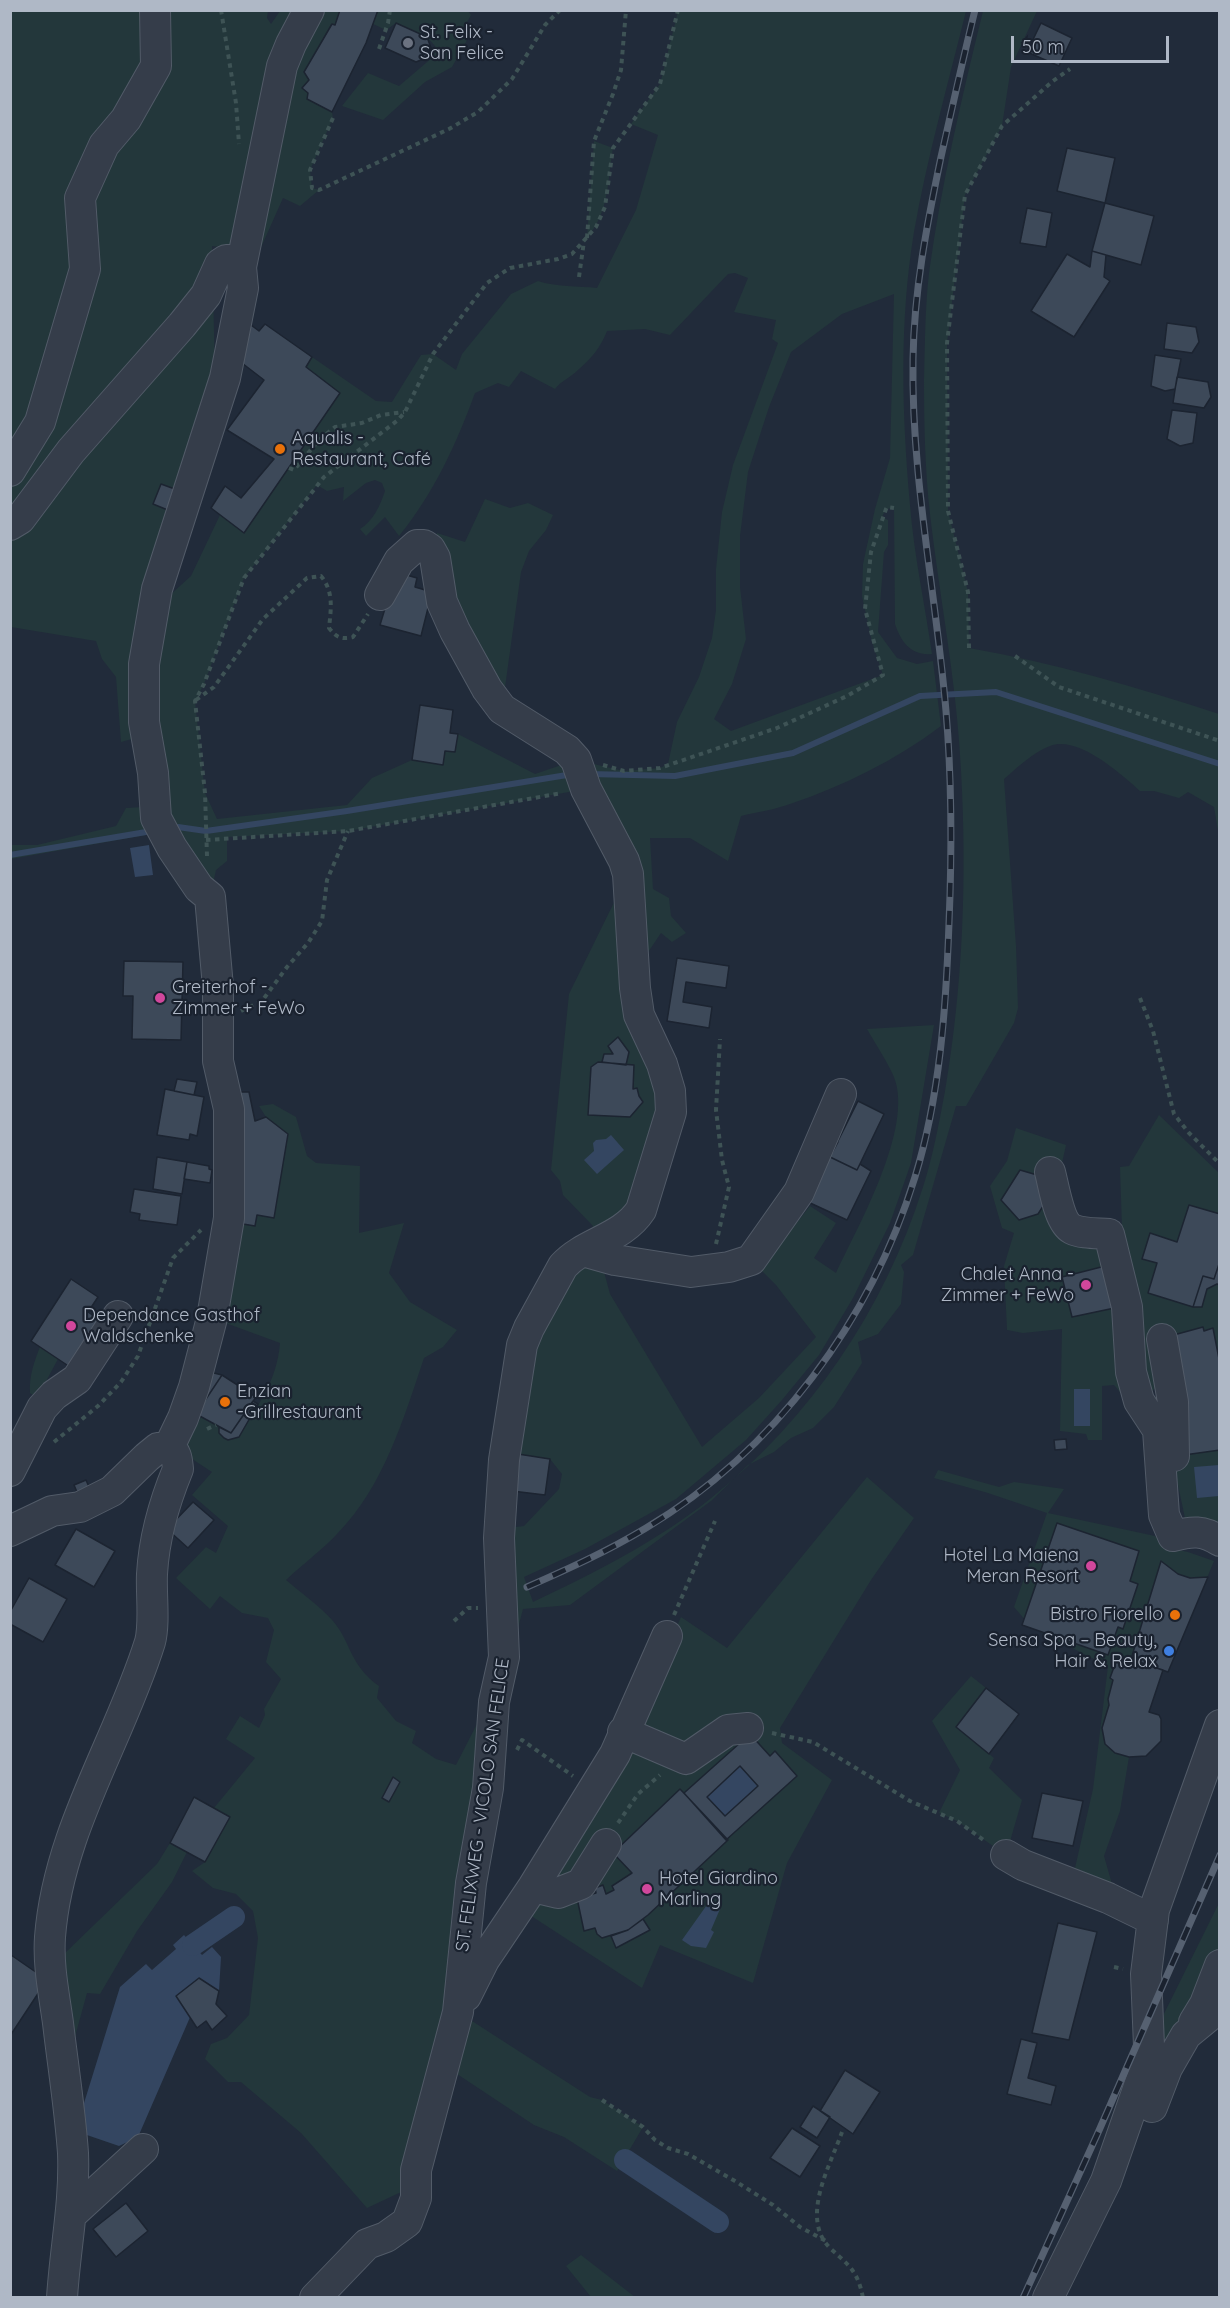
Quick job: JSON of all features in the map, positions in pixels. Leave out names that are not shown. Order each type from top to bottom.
[{"type":"street","points":[[10,471],[40,422],[85,269],[80,198],[104,145],[126,119],[156,66],[155,10]]},
{"type":"street","points":[[169,1447],[194,1387],[212,1318],[229,1218],[229,1109],[218,1061],[218,987],[210,897],[199,888],[178,858],[156,818],[153,773],[144,722],[144,664],[157,589],[225,378],[243,288],[241,267],[282,66],[309,10]]},
{"type":"street","points":[[10,525],[20,519],[70,451],[182,326],[206,295],[220,264],[226,260],[235,260],[241,267]]},
{"type":"street","points":[[380,596],[399,561],[417,545],[424,545],[430,549],[435,558],[442,602],[487,689],[502,709],[567,750],[576,760]]},
{"type":"street","name":"ST. FELIXWEG - VICOLO SAN FELICE","points":[[315,2298],[367,2244],[386,2237],[407,2222],[416,2198],[416,2170],[458,2012],[471,1883],[488,1788],[494,1702],[504,1657],[499,1538],[504,1460],[522,1345],[558,1274],[570,1259],[598,1242],[619,1233],[641,1210],[672,1112],[670,1091],[662,1064],[639,1015],[635,988],[628,874],[624,861],[586,789],[576,760]]},
{"type":"street","points":[[584,1251],[615,1260],[697,1271],[729,1268],[751,1260],[799,1192],[841,1094]]},
{"type":"street","points":[[1050,1172],[1066,1224],[1073,1229],[1109,1234],[1127,1307],[1131,1372],[1138,1401],[1158,1430],[1164,1515],[1173,1536],[1185,1533],[1207,1533],[1220,1541]]},
{"type":"street","points":[[10,1471],[42,1408],[54,1395],[77,1379],[118,1316]]},
{"type":"street","points":[[1162,1339],[1173,1402],[1179,1516],[1185,1533]]},
{"type":"street","points":[[10,1531],[52,1511],[80,1507],[112,1491],[158,1448],[169,1447],[174,1451],[178,1469],[156,1534],[152,1573],[151,1638],[137,1679],[73,1834],[60,1879],[50,1934],[52,1988],[73,2154],[72,2214],[66,2244],[62,2298]]},
{"type":"street","name":"ST. FELIXWEG - VICOLO SAN FELICE","points":[[458,2012],[483,1960],[533,1887],[593,1790],[619,1743],[667,1635]]},
{"type":"street","points":[[1048,2298],[1106,2181],[1147,2058],[1149,2046],[1146,1974],[1154,1910],[1220,1725]]},
{"type":"street","points":[[619,1743],[686,1759],[728,1730],[759,1730]]},
{"type":"street","points":[[533,1887],[558,1893],[581,1884],[606,1844]]},
{"type":"street","points":[[1006,1855],[1023,1865],[1108,1898],[1153,1920]]},
{"type":"street","points":[[1106,2181],[1131,2162],[1167,2068],[1205,2004],[1220,1965]]},
{"type":"street","points":[[1186,2035],[1220,2007]]},
{"type":"street","points":[[72,2214],[143,2150]]},
{"type":"path","points":[[221,10],[236,103],[239,147]]},
{"type":"path","points":[[379,49],[390,10]]},
{"type":"path","points":[[333,118],[310,170],[312,188],[319,190],[449,129],[478,112],[512,79],[545,25],[560,10]]},
{"type":"path","points":[[579,277],[585,240],[594,141],[614,94],[621,70],[626,10]]},
{"type":"path","points":[[208,860],[205,793],[195,701],[204,684],[244,578],[324,477],[339,463],[399,420],[433,354],[487,283],[510,268],[572,254],[596,227],[605,207],[614,148],[660,84],[678,10]]},
{"type":"path","points":[[969,648],[968,592],[948,511],[947,343],[965,195],[1002,126],[1070,69]]},
{"type":"path","points":[[289,468],[294,470],[319,440],[335,427],[362,423],[381,415],[405,412]]},
{"type":"path","points":[[576,760],[624,771],[660,768],[777,728],[847,696],[883,675],[865,609],[872,552],[886,509],[887,507],[894,508]]},
{"type":"path","points":[[195,701],[214,687],[263,619],[307,578],[321,576],[326,582],[332,604],[329,628],[335,636],[344,639],[353,637],[380,596]]},
{"type":"path","points":[[1015,656],[1059,687],[1220,741]]},
{"type":"path","points":[[206,840],[348,831],[586,789]]},
{"type":"path","points":[[238,1019],[240,1011],[262,1001],[308,943],[322,921],[327,880],[348,831]]},
{"type":"path","points":[[1140,998],[1153,1031],[1174,1114],[1189,1134],[1220,1164]]},
{"type":"path","points":[[697,1271],[713,1253],[729,1187],[722,1160],[716,1110],[720,1039]]},
{"type":"path","points":[[208,1428],[216,1425]]},
{"type":"path","points":[[667,1635],[715,1521]]},
{"type":"path","points":[[759,1730],[813,1742],[910,1801],[957,1821],[1006,1855]]},
{"type":"path","points":[[513,1760],[522,1740],[593,1790]]},
{"type":"path","points":[[606,1844],[621,1816],[638,1794],[666,1770],[686,1759]]},
{"type":"path","points":[[602,2100],[643,2127],[655,2140],[668,2148],[688,2154],[735,2181],[773,2205],[800,2227],[826,2241]]},
{"type":"path","points":[[842,2132],[817,2201],[817,2225],[826,2241],[859,2277],[863,2298]]},
{"type":"green space","points":[[11,11],[268,11],[267,18],[271,24],[280,11],[302,11],[237,249],[212,246],[215,376],[170,595],[191,576],[220,515],[244,533],[340,393],[306,367],[312,357],[376,401],[392,402],[421,355],[433,354],[456,370],[462,354],[511,294],[538,281],[597,288],[636,210],[658,135],[631,124],[660,84],[678,11],[966,11],[919,204],[909,266],[904,334],[905,437],[910,505],[932,654],[918,653],[908,646],[900,637],[895,624],[894,508],[886,509],[882,517],[888,520],[888,545],[884,552],[878,632],[897,658],[917,664],[933,661],[941,726],[906,750],[849,780],[784,806],[741,816],[728,861],[690,838],[650,838],[653,889],[669,898],[671,916],[686,933],[672,942],[661,933],[634,973],[670,1091],[641,1210],[600,1257],[610,1294],[702,1447],[759,1398],[816,1337],[776,1285],[751,1260],[779,1245],[810,1206],[836,1223],[814,1258],[836,1273],[881,1176],[896,1123],[898,1098],[894,1077],[867,1029],[934,1025],[911,1163],[890,1223],[853,1298],[819,1355],[782,1400],[746,1440],[676,1499],[585,1549],[524,1577],[533,1602],[646,1543],[689,1515],[738,1475],[711,1501],[570,1605],[523,1609],[512,1651],[508,1528],[524,1526],[559,1489],[562,1474],[550,1459],[518,1454],[519,1361],[583,1251],[593,1226],[563,1195],[560,1181],[551,1170],[569,994],[628,874],[586,789],[348,831],[227,837],[227,861],[216,870],[210,897],[157,833],[11,859],[11,845],[37,845],[116,826],[126,808],[144,807],[146,735],[121,742],[116,677],[102,659],[96,641],[11,627]],"holes":[[[735,273],[748,278],[734,312],[776,320],[772,339],[778,343],[733,465],[722,512],[712,638],[699,677],[677,722],[668,764],[660,768],[624,771],[576,760],[535,774],[458,734],[455,752],[445,751],[443,765],[412,760],[372,778],[347,805],[217,819],[205,793],[195,701],[204,684],[244,578],[317,485],[327,491],[344,487],[343,501],[366,483],[375,480],[382,483],[385,491],[378,508],[369,522],[360,529],[366,536],[385,517],[399,536],[412,520],[443,468],[475,393],[498,383],[509,387],[521,371],[555,389],[591,357],[607,331],[645,329],[670,335],[728,274]],[[894,294],[890,458],[875,509],[863,564],[862,596],[872,642],[883,675],[731,731],[714,719],[732,684],[746,639],[740,587],[740,536],[748,472],[769,407],[791,352],[842,314]]]},
{"type":"green space","points":[[309,11],[340,11],[335,25],[331,24],[305,72],[309,80],[302,88],[308,93],[307,99],[332,112],[333,118],[310,170],[312,188],[319,190],[300,206],[283,198],[243,288]]},
{"type":"green space","points":[[378,11],[468,11],[471,15],[464,28],[471,33],[452,67],[425,82],[383,120],[342,106],[368,73],[399,86],[433,57],[435,46],[427,37],[396,23],[386,30],[373,24]]},
{"type":"green space","points":[[983,11],[1037,11],[1011,67],[1002,126],[965,195],[947,343],[948,511],[968,592],[969,648],[1095,676],[1219,714],[1219,837],[1214,807],[1188,792],[1179,798],[1154,791],[1140,791],[1098,758],[1073,746],[1061,744],[1037,752],[1004,779],[1016,946],[1018,1008],[1014,1023],[966,1106],[956,1106],[913,1255],[901,1265],[904,1272],[901,1304],[878,1334],[858,1342],[862,1363],[834,1407],[813,1428],[791,1438],[774,1452],[750,1464],[811,1397],[840,1359],[887,1276],[907,1232],[923,1187],[945,1091],[960,972],[964,851],[956,706],[927,481],[924,380],[928,286],[946,174]]},
{"type":"green space","points":[[594,141],[613,148],[604,206],[587,238]]},
{"type":"green space","points":[[485,499],[510,508],[528,503],[553,515],[546,530],[529,551],[521,572],[502,709],[435,558],[437,533],[465,542]]},
{"type":"green space","points":[[273,1104],[296,1117],[307,1156],[316,1163],[360,1166],[359,1233],[404,1223],[389,1273],[410,1302],[457,1330],[443,1347],[424,1358],[400,1428],[380,1474],[367,1495],[337,1534],[286,1580],[333,1621],[356,1662],[379,1686],[377,1698],[396,1721],[416,1731],[412,1743],[436,1759],[456,1765],[478,1722],[493,1716],[458,2012],[590,2097],[602,2100],[643,2127],[617,2171],[564,2137],[534,2125],[445,2066],[416,2185],[367,2208],[301,2133],[241,2082],[228,2082],[205,2059],[211,2044],[227,2038],[249,2015],[258,1938],[253,1911],[236,1894],[213,1888],[192,1871],[205,1862],[230,1817],[214,1808],[255,1758],[226,1739],[240,1716],[259,1728],[265,1715],[264,1709],[281,1679],[266,1662],[274,1630],[268,1618],[242,1613],[220,1596],[210,1609],[176,1578],[206,1547],[216,1553],[228,1526],[192,1495],[212,1472],[189,1457],[183,1450],[201,1417],[219,1427],[219,1433],[226,1438],[239,1436],[266,1392],[275,1369],[280,1343],[212,1318],[237,1223],[254,1226],[257,1215],[274,1217],[288,1135],[266,1117],[259,1106]]},
{"type":"green space","points":[[1159,1115],[1219,1173],[1219,1526],[1185,1518],[1157,1387],[1139,1401],[1130,1404],[1114,1385],[1102,1386],[1102,1440],[1088,1440],[1086,1434],[1060,1431],[1062,1329],[1023,1333],[1007,1330],[1004,1266],[1014,1233],[1002,1228],[990,1186],[1007,1161],[1016,1128],[1066,1145],[1059,1177],[1079,1219],[1122,1229],[1120,1167],[1129,1166]]},
{"type":"green space","points":[[40,1347],[58,1359],[37,1398],[30,1393],[30,1387],[32,1369]]},
{"type":"green space","points":[[938,1470],[999,1487],[1014,1482],[1064,1489],[1048,1513],[1155,1536],[1165,1547],[1214,1561],[1168,1672],[1163,1671],[1149,1712],[1159,1715],[1161,1719],[1161,1741],[1146,1756],[1129,1757],[1120,1811],[1104,1856],[1112,1884],[1075,1868],[1093,1789],[1108,1666],[1032,1628],[1014,1607],[1047,1513],[934,1478]]},
{"type":"green space","points":[[867,1477],[914,1518],[871,1580],[780,1728],[782,1743],[832,1780],[787,1863],[753,1983],[660,1945],[642,1988],[519,1908],[629,1735],[681,1617],[727,1648]]},
{"type":"green space","points":[[971,1676],[986,1688],[956,1727],[994,1758],[989,1768],[1022,1800],[1006,1855],[957,1821],[939,1813],[960,1770],[932,1721]]},
{"type":"green space","points":[[170,1843],[187,1852],[172,1882],[137,1931],[100,1994],[87,1993],[73,2044],[63,1970],[65,1953],[157,1864]]},
{"type":"green space","points":[[1219,1903],[1219,1965],[1174,2056],[1149,2044]]},
{"type":"green space","points":[[581,2255],[635,2297],[591,2297],[566,2266]]},
{"type":"water","points":[[149,845],[153,875],[135,877],[130,848]]},
{"type":"water","points":[[611,1135],[624,1150],[597,1174],[584,1160],[594,1151],[593,1143],[596,1140],[606,1139]]},
{"type":"water","points":[[1074,1389],[1090,1389],[1090,1426],[1074,1426]]},
{"type":"water","points":[[1219,1465],[1219,1496],[1197,1498],[1194,1467]]},
{"type":"water","points":[[740,1766],[758,1786],[725,1816],[707,1797]]},
{"type":"water","points":[[709,1902],[720,1909],[711,1930],[714,1932],[706,1948],[691,1946],[682,1940]]},
{"type":"water","points":[[184,1935],[202,1955],[212,1947],[221,1957],[219,1991],[199,1978],[176,1996],[191,2015],[138,2137],[119,2146],[84,2134],[80,2116],[120,1987],[146,1964],[152,1970],[176,1949],[173,1945]]},
{"type":"building","points":[[340,10],[378,10],[366,43],[332,112],[307,99],[308,93],[302,88],[309,80],[304,72],[332,24],[335,25]]},
{"type":"building","name":"St. Felix - San Felice","points":[[396,23],[427,37],[431,48],[426,58],[416,62],[385,48]]},
{"type":"building","points":[[1041,23],[1072,38],[1059,66],[1027,52]]},
{"type":"building","points":[[1067,148],[1115,158],[1105,203],[1057,191]]},
{"type":"building","points":[[1105,203],[1154,216],[1141,265],[1092,251]]},
{"type":"building","points":[[1027,208],[1052,213],[1046,247],[1020,243]]},
{"type":"building","points":[[1092,251],[1106,255],[1104,277],[1110,281],[1074,337],[1031,311],[1067,254],[1090,267]]},
{"type":"building","points":[[1167,323],[1196,327],[1199,342],[1192,353],[1164,349]]},
{"type":"building","points":[[265,324],[312,357],[306,367],[340,393],[244,533],[211,508],[225,486],[241,498],[274,459],[227,430],[264,380],[238,360],[251,325],[259,331]]},
{"type":"building","points":[[1155,355],[1181,359],[1175,389],[1165,391],[1151,386]]},
{"type":"building","points":[[1177,377],[1208,382],[1211,397],[1204,408],[1173,403]]},
{"type":"building","points":[[1172,410],[1197,413],[1193,443],[1180,446],[1167,439]]},
{"type":"building","points":[[161,484],[183,492],[175,513],[153,504]]},
{"type":"building","points":[[396,572],[417,578],[415,587],[432,592],[421,636],[380,625]]},
{"type":"building","points":[[420,705],[453,710],[450,733],[458,734],[455,752],[445,751],[443,765],[412,760]]},
{"type":"building","points":[[677,958],[729,966],[726,988],[686,982],[683,1002],[712,1007],[709,1028],[667,1021]]},
{"type":"building","points":[[124,961],[183,962],[181,1040],[132,1039],[133,996],[123,996]]},
{"type":"building","points":[[618,1037],[629,1052],[626,1065],[602,1062],[604,1054],[613,1054],[608,1046]]},
{"type":"building","points":[[598,1062],[634,1065],[633,1089],[637,1088],[643,1102],[630,1117],[588,1115],[591,1067]]},
{"type":"building","points":[[177,1079],[197,1082],[194,1095],[174,1091]]},
{"type":"building","points":[[165,1089],[204,1097],[197,1136],[190,1134],[189,1140],[157,1135]]},
{"type":"building","points":[[235,1092],[249,1092],[255,1121],[266,1117],[288,1134],[274,1218],[257,1215],[255,1226],[237,1223]]},
{"type":"building","points":[[858,1101],[884,1114],[857,1170],[830,1157]]},
{"type":"building","points":[[838,1142],[830,1157],[857,1170],[860,1164],[871,1171],[847,1220],[808,1202],[827,1144]]},
{"type":"building","points":[[157,1157],[187,1162],[182,1194],[153,1189]]},
{"type":"building","points":[[187,1162],[209,1166],[212,1170],[210,1183],[184,1179]]},
{"type":"building","points":[[1020,1170],[1044,1177],[1049,1197],[1038,1214],[1019,1220],[1001,1200]]},
{"type":"building","points":[[134,1189],[181,1196],[177,1225],[139,1220],[140,1214],[130,1212]]},
{"type":"building","points":[[1189,1205],[1220,1214],[1220,1261],[1214,1279],[1203,1276],[1193,1307],[1148,1293],[1157,1263],[1142,1259],[1150,1233],[1177,1242]]},
{"type":"building","points":[[1220,1261],[1220,1285],[1217,1284],[1207,1289],[1202,1307],[1193,1307],[1203,1276],[1214,1279]]},
{"type":"building","points":[[1113,1264],[1124,1306],[1072,1317],[1062,1277]]},
{"type":"building","points":[[71,1279],[98,1297],[88,1312],[104,1323],[73,1369],[31,1341]]},
{"type":"building","points":[[1203,1327],[1204,1331],[1213,1328],[1220,1364],[1220,1450],[1184,1455],[1170,1336]]},
{"type":"building","points":[[206,1371],[222,1375],[198,1411]]},
{"type":"building","points":[[222,1375],[256,1397],[231,1433],[196,1414]]},
{"type":"building","points":[[253,1401],[258,1404],[239,1437],[228,1440],[224,1438],[219,1433],[219,1427],[231,1433]]},
{"type":"building","points":[[1066,1439],[1067,1449],[1055,1450],[1054,1440]]},
{"type":"building","points":[[518,1454],[550,1459],[545,1495],[512,1491]]},
{"type":"building","points":[[86,1480],[89,1487],[77,1492],[74,1485]]},
{"type":"building","points":[[193,1502],[214,1520],[188,1548],[167,1529]]},
{"type":"building","points":[[1057,1523],[1139,1551],[1130,1581],[1138,1584],[1123,1629],[1118,1627],[1108,1655],[1022,1625]]},
{"type":"building","points":[[76,1529],[115,1551],[94,1587],[55,1565]]},
{"type":"building","points":[[1161,1561],[1178,1574],[1190,1578],[1208,1577],[1168,1672],[1131,1659]]},
{"type":"building","points":[[29,1578],[67,1599],[43,1642],[10,1624],[10,1612]]},
{"type":"building","points":[[1118,1656],[1163,1670],[1149,1712],[1159,1715],[1161,1719],[1161,1741],[1146,1756],[1129,1757],[1115,1753],[1105,1744],[1102,1728],[1113,1680],[1110,1678]]},
{"type":"building","points":[[986,1688],[1019,1714],[989,1754],[956,1727]]},
{"type":"building","points":[[750,1734],[770,1756],[775,1751],[797,1776],[726,1840],[684,1793]],"holes":[[[740,1766],[758,1786],[725,1816],[707,1797]]]},
{"type":"building","points":[[393,1777],[400,1782],[389,1802],[382,1798]]},
{"type":"building","points":[[680,1789],[728,1840],[648,1915],[628,1930],[602,1938],[597,1934],[595,1928],[584,1931],[577,1898],[596,1893],[595,1888],[603,1885],[606,1894],[614,1890],[612,1886],[632,1873],[613,1853]]},
{"type":"building","points":[[1042,1793],[1083,1801],[1073,1846],[1032,1838]]},
{"type":"building","points":[[194,1797],[230,1817],[205,1862],[170,1843]]},
{"type":"building","points":[[643,1919],[650,1930],[616,1948],[611,1936],[628,1930]]},
{"type":"building","points":[[1058,1923],[1097,1932],[1069,2040],[1032,2033]]},
{"type":"building","points":[[11,1955],[40,1975],[41,1989],[10,2036]]},
{"type":"building","points":[[199,1978],[219,1991],[216,2004],[227,2016],[212,2030],[206,2021],[197,2028],[176,1996]]},
{"type":"building","points":[[1021,2039],[1037,2043],[1028,2078],[1056,2086],[1051,2105],[1007,2094]]},
{"type":"building","points":[[845,2070],[880,2092],[853,2134],[820,2111]]},
{"type":"building","points":[[813,2106],[830,2117],[817,2138],[800,2127]]},
{"type":"building","points":[[792,2128],[820,2146],[800,2177],[770,2158]]},
{"type":"building","points":[[126,2203],[148,2231],[116,2257],[93,2229]]},
{"type":"waterway","points":[[589,774],[675,776],[793,753],[920,696],[996,692],[1220,764]]},
{"type":"waterway","points":[[171,828],[206,831],[347,811],[573,774]]},
{"type":"waterway","points":[[10,855],[152,831]]},
{"type":"waterway","points":[[193,1945],[234,1917]]},
{"type":"waterway","points":[[625,2160],[718,2222]]},
{"type":"railway","points":[[527,1587],[602,1552],[646,1528],[693,1497],[736,1461],[776,1421],[845,1331],[873,1281],[896,1230],[924,1146],[936,1083],[944,1019],[951,843],[946,711],[916,447],[913,403],[914,333],[922,257],[931,207],[975,10]]},
{"type":"railway","points":[[1023,2298],[1220,1855]]},
{"type":"place","name":"St. Felix - San Felice","points":[[408,43]]},
{"type":"place","name":"Aqualis - Restaurant, Café","points":[[280,449]]},
{"type":"place","name":"Greiterhof - Zimmer + FeWo","points":[[160,998]]},
{"type":"place","name":"Chalet Anna - Zimmer + FeWo","points":[[1086,1285]]},
{"type":"place","name":"Dependance Gasthof Waldschenke","points":[[71,1326]]},
{"type":"place","name":"Enzian -Grillrestaurant","points":[[225,1402]]},
{"type":"place","name":"Hotel La Maiena Meran Resort","points":[[1091,1566]]},
{"type":"place","name":"Bistro Fiorello","points":[[1175,1615]]},
{"type":"place","name":"Sensa Spa – Beauty, Hair & Relax","points":[[1169,1651]]},
{"type":"place","name":"Hotel Giardino Marling","points":[[647,1889]]}]
